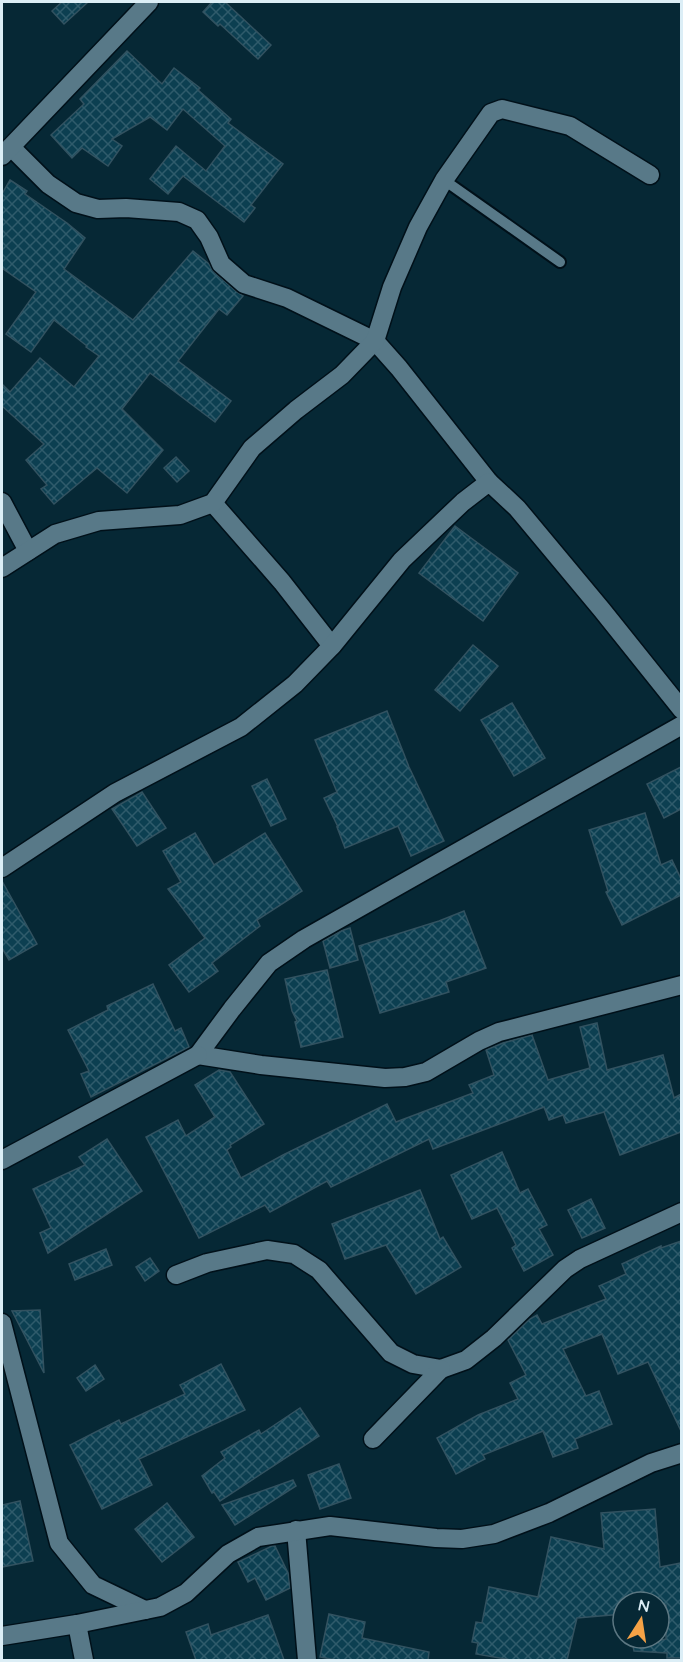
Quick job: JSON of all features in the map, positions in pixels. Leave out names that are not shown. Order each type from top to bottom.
[{"type":"street","points":[[149,2],[6,152],[76,203],[98,209],[126,208],[179,212],[197,220],[209,237],[221,264],[244,284],[287,298],[375,341],[489,482],[517,508],[602,610],[681,710]]},
{"type":"street","points":[[2,568],[55,534],[99,521],[180,515],[213,503],[252,448],[342,375],[375,341],[392,287],[418,227],[444,180],[491,113],[502,109],[570,126],[650,175]]},
{"type":"street","points":[[2,868],[114,793],[241,727],[295,684],[332,646],[402,560],[463,502],[489,482]]},
{"type":"street","points":[[2,502],[28,551]]},
{"type":"street","points":[[213,503],[282,582],[332,646]]},
{"type":"street","points":[[2,1160],[198,1055],[269,963],[314,933],[681,725]]},
{"type":"street","points":[[198,1055],[261,1065],[385,1078],[405,1077],[426,1072],[478,1041],[499,1032],[681,985]]},
{"type":"street","points":[[373,1438],[441,1369],[466,1360],[494,1338],[565,1269],[580,1259],[681,1212]]},
{"type":"street","points":[[176,1275],[207,1263],[267,1250],[294,1254],[320,1270],[391,1353],[413,1364],[441,1369]]},
{"type":"street","points":[[2,1323],[9,1383],[59,1543],[93,1585],[145,1610]]},
{"type":"street","points":[[2,1636],[160,1607],[186,1593],[228,1554],[258,1537],[330,1526],[436,1538],[462,1539],[494,1534],[549,1513],[651,1463],[681,1453]]},
{"type":"street","points":[[296,1530],[307,1660]]},
{"type":"street","points":[[77,1624],[84,1660]]},
{"type":"lane","points":[[444,180],[560,262]]},
{"type":"building","points":[[62,2],[88,2],[64,24],[52,11]]},
{"type":"building","points":[[212,2],[225,2],[271,45],[258,59],[220,24],[218,26],[203,12]]},
{"type":"building","points":[[127,51],[162,84],[174,68],[200,88],[198,90],[231,119],[228,123],[283,164],[251,205],[255,208],[244,222],[183,176],[168,194],[150,179],[176,146],[206,171],[225,146],[183,109],[167,130],[150,117],[112,139],[122,146],[108,166],[82,148],[72,158],[51,135],[84,104],[80,99]]},
{"type":"building","points":[[10,180],[27,191],[25,194],[85,238],[64,269],[133,320],[193,251],[243,296],[227,315],[219,309],[178,361],[231,401],[215,422],[150,373],[122,409],[163,450],[127,493],[97,468],[54,504],[41,489],[47,485],[26,460],[44,444],[2,406],[2,384],[10,392],[40,358],[74,387],[99,356],[54,320],[31,352],[6,334],[36,292],[2,268],[2,194]]},
{"type":"building","points":[[176,457],[189,471],[177,482],[164,468]]},
{"type":"building","points":[[455,526],[518,573],[483,621],[419,573]]},
{"type":"building","points":[[473,645],[498,666],[460,711],[435,690]]},
{"type":"building","points":[[512,703],[545,758],[514,776],[481,720]]},
{"type":"building","points":[[387,711],[409,767],[444,841],[411,856],[398,826],[345,848],[324,798],[337,792],[315,740]]},
{"type":"building","points":[[681,767],[681,809],[664,818],[647,784]]},
{"type":"building","points":[[267,779],[286,819],[271,826],[252,786]]},
{"type":"building","points":[[142,792],[166,828],[137,846],[112,809]]},
{"type":"building","points":[[645,813],[661,865],[672,860],[681,879],[681,895],[622,925],[606,892],[608,891],[589,830]]},
{"type":"building","points":[[195,833],[214,865],[265,833],[302,891],[257,920],[260,926],[212,963],[218,971],[189,992],[169,965],[205,938],[168,889],[181,882],[163,851]]},
{"type":"building","points":[[2,881],[37,944],[9,960],[2,948]]},
{"type":"building","points":[[464,911],[486,968],[446,982],[449,992],[380,1013],[359,946]]},
{"type":"building","points":[[350,928],[358,960],[330,968],[323,941]]},
{"type":"building","points":[[327,970],[343,1037],[301,1047],[295,1022],[297,1021],[292,1011],[285,979]]},
{"type":"building","points":[[153,984],[175,1031],[181,1028],[189,1047],[91,1097],[81,1074],[89,1071],[68,1030],[108,1010],[107,1006]]},
{"type":"building","points":[[597,1023],[607,1070],[663,1055],[674,1098],[681,1094],[681,1132],[620,1155],[604,1112],[566,1123],[563,1115],[549,1120],[544,1107],[433,1149],[429,1139],[331,1187],[327,1181],[270,1212],[265,1205],[199,1238],[146,1137],[178,1120],[186,1136],[215,1117],[195,1085],[219,1070],[230,1072],[264,1124],[230,1145],[231,1147],[227,1150],[241,1178],[387,1104],[396,1122],[473,1093],[469,1085],[494,1075],[486,1050],[503,1043],[532,1035],[548,1080],[590,1068],[580,1027]]},
{"type":"building","points":[[107,1139],[142,1191],[48,1253],[40,1233],[51,1228],[33,1189],[85,1165],[79,1157]]},
{"type":"building","points":[[502,1152],[520,1193],[528,1189],[547,1225],[539,1229],[553,1255],[524,1271],[512,1248],[516,1245],[497,1208],[472,1219],[451,1175]]},
{"type":"building","points":[[420,1190],[440,1239],[443,1237],[461,1267],[416,1294],[386,1245],[345,1259],[332,1224]]},
{"type":"building","points":[[591,1199],[605,1228],[582,1238],[568,1210]]},
{"type":"building","points":[[681,1241],[681,1431],[648,1362],[618,1374],[602,1334],[563,1349],[586,1396],[599,1391],[612,1424],[575,1439],[578,1448],[553,1457],[543,1431],[483,1455],[485,1459],[456,1474],[437,1438],[478,1415],[518,1399],[510,1383],[526,1375],[508,1340],[537,1315],[542,1324],[606,1299],[599,1286],[626,1274],[622,1264],[661,1246],[661,1248]]},
{"type":"building","points":[[106,1249],[112,1265],[75,1280],[69,1264]]},
{"type":"building","points":[[150,1258],[159,1271],[145,1281],[136,1267]]},
{"type":"building","points":[[40,1310],[44,1373],[12,1311]]},
{"type":"building","points":[[221,1364],[245,1410],[139,1459],[152,1485],[102,1509],[70,1445],[119,1420],[121,1424],[185,1394],[180,1385]]},
{"type":"building","points":[[95,1365],[104,1379],[86,1391],[77,1378]]},
{"type":"building","points":[[300,1408],[319,1436],[220,1501],[214,1492],[212,1493],[202,1476],[225,1458],[221,1452],[259,1430],[261,1434]]},
{"type":"building","points":[[339,1464],[351,1498],[320,1509],[308,1475]]},
{"type":"building","points":[[293,1480],[296,1486],[235,1525],[222,1505]]},
{"type":"building","points":[[20,1501],[33,1561],[2,1567],[2,1505]]},
{"type":"building","points":[[167,1503],[194,1537],[162,1562],[135,1529]]},
{"type":"building","points":[[655,1509],[660,1567],[681,1563],[681,1658],[667,1658],[667,1653],[634,1650],[671,1650],[671,1590],[611,1590],[611,1615],[577,1618],[567,1660],[511,1660],[476,1654],[478,1643],[472,1642],[476,1622],[482,1623],[489,1587],[538,1597],[551,1537],[604,1549],[601,1513]]},
{"type":"building","points":[[275,1546],[288,1573],[290,1588],[266,1600],[255,1578],[248,1582],[238,1562]]},
{"type":"building","points":[[329,1614],[365,1622],[362,1638],[429,1652],[428,1660],[336,1660],[320,1657]]},
{"type":"building","points":[[268,1615],[284,1660],[196,1660],[186,1632],[208,1624],[211,1635]]}]
